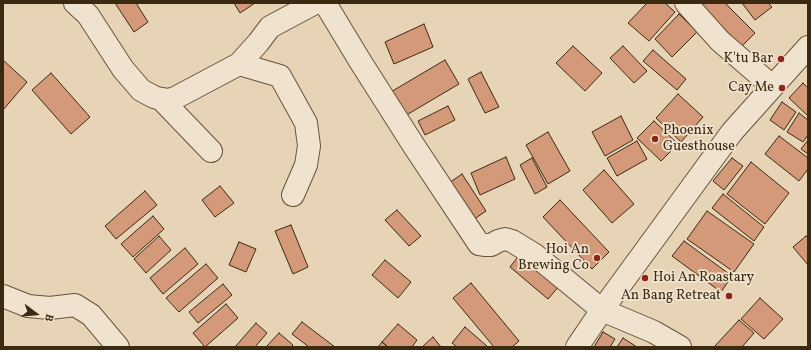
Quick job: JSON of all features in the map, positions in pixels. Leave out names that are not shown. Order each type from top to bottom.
[{"type":"street","points":[[75,3],[88,15],[123,69],[141,90],[154,98],[168,100],[175,98],[239,64],[270,27],[315,3]]},
{"type":"street","points":[[325,3],[414,146],[480,244],[486,246],[492,245],[505,239],[512,241],[535,255],[602,310],[654,332],[680,347]]},
{"type":"street","points":[[686,3],[720,41],[772,86]]},
{"type":"street","points":[[578,347],[602,310],[732,132],[808,47]]},
{"type":"street","points":[[239,64],[280,76],[306,123],[309,146],[306,165],[293,195]]},
{"type":"street","points":[[161,99],[211,151]]},
{"type":"street","points":[[3,296],[28,306],[50,308],[76,305],[91,315],[118,347]]},
{"type":"building","points":[[115,3],[136,3],[148,22],[134,32]]},
{"type":"building","points":[[234,3],[255,3],[240,13]]},
{"type":"building","points":[[647,3],[665,3],[675,12],[649,41],[628,23]]},
{"type":"building","points":[[701,3],[725,3],[755,33],[741,47],[699,5]]},
{"type":"building","points":[[742,3],[768,3],[772,7],[755,20]]},
{"type":"building","points":[[679,14],[697,32],[672,57],[655,39]]},
{"type":"building","points":[[424,24],[433,47],[394,64],[385,42]]},
{"type":"building","points":[[573,46],[602,73],[585,91],[556,63]]},
{"type":"building","points":[[623,46],[647,71],[634,83],[610,58]]},
{"type":"building","points":[[653,50],[686,79],[677,90],[643,61]]},
{"type":"building","points":[[3,60],[27,82],[3,110]]},
{"type":"building","points":[[445,60],[459,84],[403,117],[389,93]]},
{"type":"building","points":[[481,72],[499,107],[485,113],[468,79]]},
{"type":"building","points":[[51,73],[90,117],[71,134],[32,90]]},
{"type":"building","points":[[803,83],[808,88],[808,116],[789,98]]},
{"type":"building","points":[[678,94],[703,117],[681,142],[656,118]]},
{"type":"building","points":[[782,102],[796,112],[784,130],[770,120]]},
{"type":"building","points":[[448,106],[455,120],[425,135],[418,121]]},
{"type":"building","points":[[799,113],[808,120],[808,135],[803,142],[787,132]]},
{"type":"building","points":[[621,116],[633,140],[605,156],[592,132]]},
{"type":"building","points":[[654,121],[678,144],[661,161],[637,138]]},
{"type":"building","points":[[548,132],[570,171],[548,184],[526,145]]},
{"type":"building","points":[[779,136],[808,158],[808,169],[799,181],[765,154]]},
{"type":"building","points":[[808,140],[808,154],[801,149]]},
{"type":"building","points":[[637,141],[647,159],[617,176],[607,158]]},
{"type":"building","points":[[506,157],[515,179],[480,195],[471,173]]},
{"type":"building","points":[[532,158],[547,187],[535,194],[520,165]]},
{"type":"building","points":[[732,158],[743,166],[724,190],[713,181]]},
{"type":"building","points":[[751,162],[789,193],[765,224],[727,194]]},
{"type":"building","points":[[604,170],[634,204],[612,223],[583,190]]},
{"type":"building","points":[[462,174],[486,211],[473,220],[449,183]]},
{"type":"building","points":[[220,186],[234,203],[215,217],[202,200]]},
{"type":"building","points":[[145,191],[157,205],[116,239],[105,226]]},
{"type":"building","points":[[723,194],[764,227],[754,241],[712,208]]},
{"type":"building","points":[[560,200],[609,252],[592,269],[543,217]]},
{"type":"building","points":[[397,210],[421,236],[409,246],[385,220]]},
{"type":"building","points":[[707,211],[754,244],[734,272],[687,239]]},
{"type":"building","points":[[153,216],[164,229],[133,257],[121,244]]},
{"type":"building","points":[[291,225],[308,267],[293,274],[275,231]]},
{"type":"building","points":[[159,236],[171,250],[146,273],[134,259]]},
{"type":"building","points":[[806,236],[808,238],[808,265],[793,247]]},
{"type":"building","points":[[684,241],[732,276],[721,292],[672,256]]},
{"type":"building","points":[[239,242],[256,249],[246,272],[229,265]]},
{"type":"building","points":[[185,248],[198,264],[163,294],[150,278]]},
{"type":"building","points":[[521,253],[560,285],[548,299],[510,267]]},
{"type":"building","points":[[385,260],[411,282],[398,298],[372,275]]},
{"type":"building","points":[[206,264],[218,278],[179,312],[166,298]]},
{"type":"building","points":[[471,283],[519,341],[512,347],[494,347],[453,298]]},
{"type":"building","points":[[223,284],[232,295],[198,323],[189,312]]},
{"type":"building","points":[[760,298],[783,319],[764,339],[741,319]]},
{"type":"building","points":[[226,304],[238,318],[205,347],[193,333]]},
{"type":"building","points":[[739,320],[754,333],[742,347],[714,347]]},
{"type":"building","points":[[302,322],[335,347],[309,347],[292,334]]},
{"type":"building","points":[[256,323],[267,333],[255,347],[235,347]]},
{"type":"building","points":[[398,324],[417,340],[412,347],[388,347],[382,342]]},
{"type":"building","points":[[465,327],[488,347],[457,347],[452,343]]},
{"type":"building","points":[[603,332],[615,339],[610,347],[594,347]]},
{"type":"building","points":[[279,333],[293,345],[291,347],[266,347]]},
{"type":"building","points":[[433,337],[441,347],[422,347]]},
{"type":"building","points":[[623,338],[637,347],[617,347]]},
{"type":"building","points":[[382,342],[388,347],[378,347]]},
{"type":"place","name":"K'tu Bar","points":[[781,59]]},
{"type":"place","name":"Cay Me","points":[[782,88]]},
{"type":"place","name":"Phoenix Guesthouse","points":[[655,139]]},
{"type":"place","name":"Hoi An Brewing Co","points":[[597,258]]},
{"type":"place","name":"Hoi An Roastary","points":[[645,278]]},
{"type":"place","name":"An Bang Retreat","points":[[729,296]]}]
